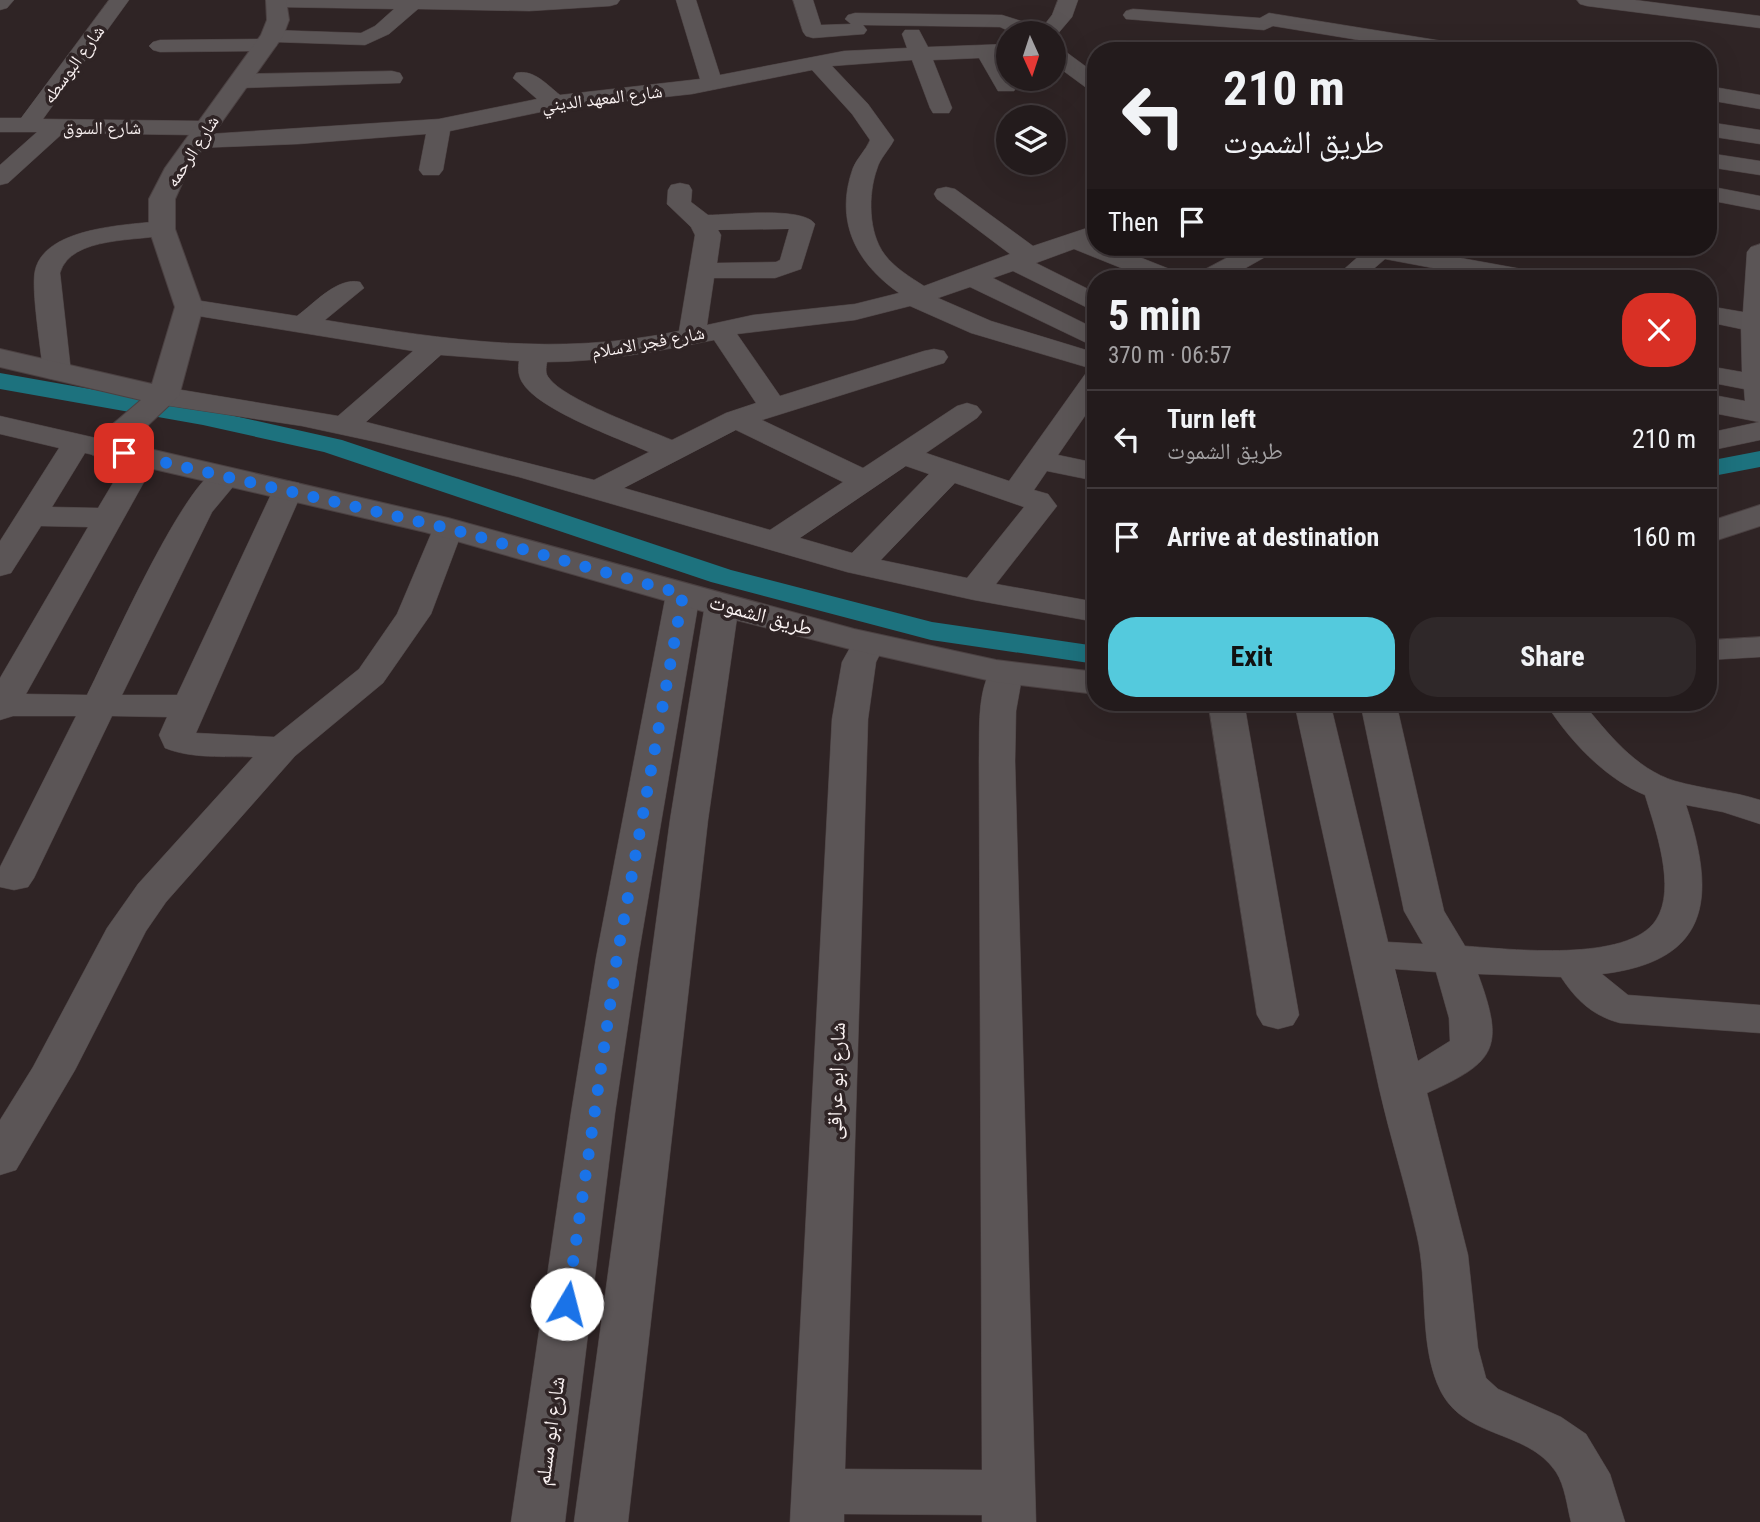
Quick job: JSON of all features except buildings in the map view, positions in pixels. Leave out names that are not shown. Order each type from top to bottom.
[{"type":"street","points":[[0,4],[4,0]]},
{"type":"street","name":"شارع البوسطه","points":[[26,127],[119,0]]},
{"type":"street","points":[[276,1],[529,3],[607,0]]},
{"type":"street","points":[[686,0],[712,83]]},
{"type":"street","points":[[803,0],[813,32],[854,16],[906,19],[966,10],[1005,21]]},
{"type":"street","points":[[1058,21],[1068,0]]},
{"type":"street","points":[[1197,0],[1266,21],[1348,41]]},
{"type":"street","points":[[1587,0],[1760,22]]},
{"type":"street","name":"شارع الرحمه","points":[[189,307],[162,229],[162,199],[177,168],[269,40],[278,20],[276,1]]},
{"type":"street","points":[[160,46],[269,40],[365,39],[382,30],[403,2]]},
{"type":"street","points":[[854,16],[862,55]]},
{"type":"street","points":[[906,19],[941,108]]},
{"type":"street","points":[[1134,23],[1266,21]]},
{"type":"street","name":"شارع المعهد الديني","points":[[200,134],[370,143],[439,125],[555,102],[712,83],[862,55],[996,51]]},
{"type":"street","points":[[702,270],[773,270],[789,267],[832,232],[860,183],[866,164],[882,140],[860,109],[817,62]]},
{"type":"street","points":[[1066,63],[1087,78]]},
{"type":"street","points":[[240,81],[392,78]]},
{"type":"street","points":[[524,78],[555,102]]},
{"type":"street","points":[[1717,95],[1760,102]]},
{"type":"street","points":[[114,105],[220,107]]},
{"type":"street","points":[[1717,109],[1760,116]]},
{"type":"street","name":"شارع السوق","points":[[0,125],[200,134]]},
{"type":"street","points":[[431,170],[439,125]]},
{"type":"street","points":[[0,178],[57,127]]},
{"type":"street","points":[[1717,130],[1760,137]]},
{"type":"street","points":[[1717,161],[1760,168]]},
{"type":"street","points":[[680,190],[679,204],[702,223],[708,235],[692,336]]},
{"type":"street","points":[[946,194],[1020,258],[1087,299]]},
{"type":"street","points":[[1717,195],[1760,203]]},
{"type":"street","points":[[702,223],[795,221],[832,232],[875,258],[917,297],[957,318],[1082,359]]},
{"type":"street","points":[[57,373],[47,273],[47,265],[52,258],[77,243],[95,238],[162,229]]},
{"type":"street","name":"شارع فجر الاسلام","points":[[189,307],[435,346],[534,354],[588,353],[753,323],[855,312],[917,297],[1085,236]]},
{"type":"street","points":[[1755,423],[1757,383],[1754,343],[1760,252]]},
{"type":"street","points":[[1125,256],[1152,270]]},
{"type":"street","points":[[1223,270],[1249,256]]},
{"type":"street","points":[[1353,270],[1364,256]]},
{"type":"street","points":[[1444,256],[1497,270]]},
{"type":"street","points":[[970,277],[1087,335]]},
{"type":"street","points":[[302,326],[351,288]]},
{"type":"street","points":[[0,566],[31,516],[161,400],[189,307]]},
{"type":"street","points":[[1717,316],[1755,323]]},
{"type":"street","points":[[720,330],[774,408]]},
{"type":"street","points":[[344,426],[435,346]]},
{"type":"street","points":[[534,354],[532,373],[536,382],[554,396],[672,451]]},
{"type":"street","points":[[597,490],[736,419],[933,357]]},
{"type":"street","points":[[0,358],[161,400],[344,426],[530,471],[858,565],[1087,610]]},
{"type":"street","points":[[1717,376],[1757,383]]},
{"type":"street","points":[[1016,494],[1087,400]]},
{"type":"street","points":[[1717,407],[1755,423]]},
{"type":"street","points":[[775,541],[967,412]]},
{"type":"street","points":[[736,419],[866,481]]},
{"type":"street","points":[[1717,426],[1755,423]]},
{"type":"street","points":[[1717,438],[1755,423]]},
{"type":"street","points":[[3,430],[113,444]]},
{"type":"street","points":[[1,707],[108,518],[113,444]]},
{"type":"street","name":"طريق الشموت","points":[[113,444],[227,476],[447,528],[868,644],[974,668],[1087,682]]},
{"type":"street","points":[[902,455],[1037,500],[1041,506],[974,590]]},
{"type":"street","points":[[1039,460],[1087,470]]},
{"type":"street","points":[[858,565],[950,471]]},
{"type":"street","points":[[14,878],[194,516],[227,476]]},
{"type":"street","points":[[282,748],[194,744],[178,740],[180,726],[288,490]]},
{"type":"street","points":[[1717,529],[1760,515]]},
{"type":"street","points":[[31,516],[108,518]]},
{"type":"street","points":[[0,1158],[53,1070],[127,928],[152,892],[282,748],[371,676],[414,614],[447,528]]},
{"type":"street","points":[[601,1522],[646,958],[702,599]]},
{"type":"street","name":"شارع ابو عراقى","points":[[818,1506],[850,719],[859,662],[868,644]]},
{"type":"street","points":[[1717,649],[1760,647]]},
{"type":"street","points":[[818,1506],[1008,1507],[997,761],[998,711],[1006,672]]},
{"type":"street","points":[[1,707],[190,706]]},
{"type":"street","points":[[1227,711],[1278,1015]]},
{"type":"street","points":[[1314,711],[1401,1087],[1447,1262],[1462,1384],[1481,1403],[1532,1427],[1568,1448],[1587,1486],[1598,1522]]},
{"type":"street","points":[[1380,711],[1424,911],[1452,960],[1473,1034],[1467,1051],[1401,1087]]},
{"type":"street","points":[[1570,711],[1597,743],[1647,783],[1726,800],[1760,813]]},
{"type":"street","points":[[1369,954],[1452,960],[1573,962],[1616,958],[1652,948],[1675,925],[1682,895],[1682,861],[1661,788]]},
{"type":"street","name":"شارع ابو مسلم","points":[[538,1522],[593,1113],[646,958]]},
{"type":"street","points":[[1573,962],[1584,982],[1599,998],[1620,1009],[1760,1019]]},
{"type":"waterway","points":[[0,381],[203,417],[332,446],[721,576],[931,631],[1087,654]]},
{"type":"waterway","points":[[1717,467],[1760,459]]},
{"type":"route","points":[[124,453],[447,528],[683,594],[617,957],[567,1304]]}]
